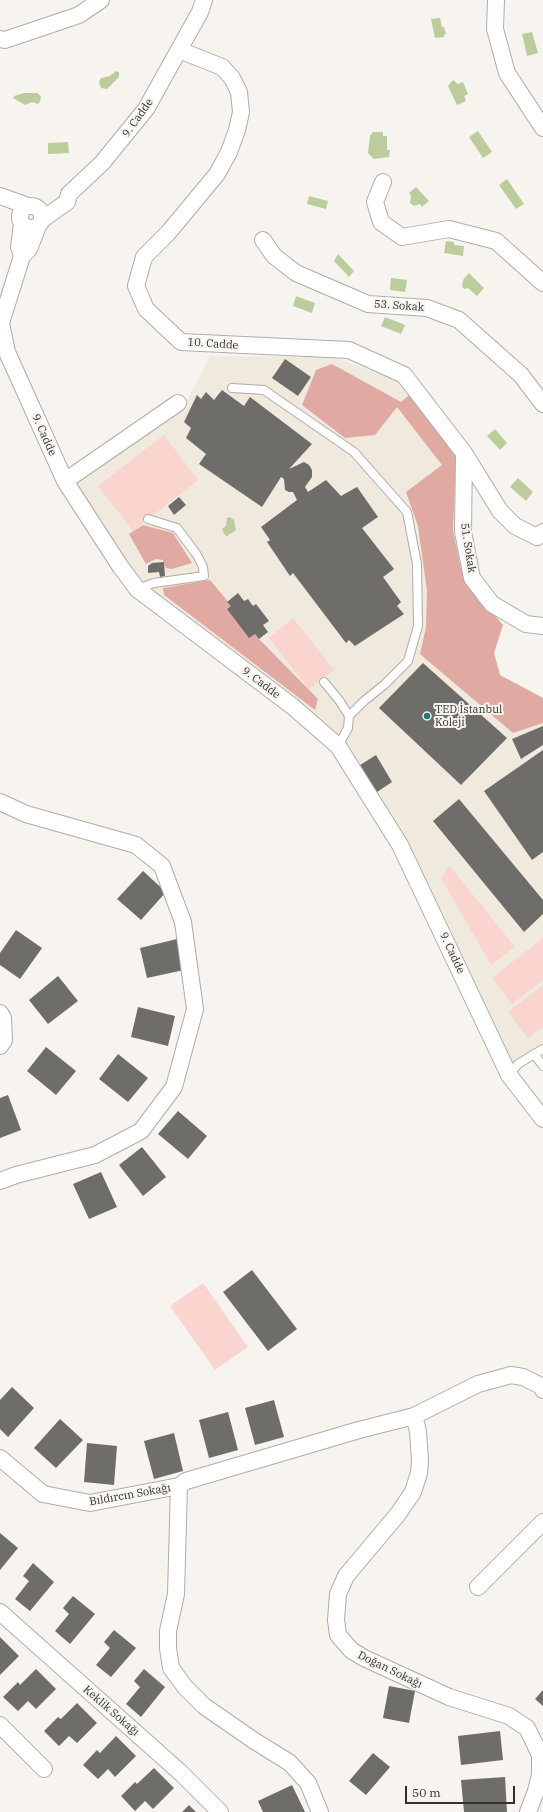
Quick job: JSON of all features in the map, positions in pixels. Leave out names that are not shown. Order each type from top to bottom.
[{"type":"street","points":[[0,40],[5,40],[80,15],[101,0]]},
{"type":"street","points":[[179,50],[200,12],[204,0]]},
{"type":"street","points":[[496,0],[495,29],[507,73],[543,128]]},
{"type":"street","name":"9. Cadde","points":[[37,215],[67,202],[69,194],[102,163],[124,138],[146,109],[179,50]]},
{"type":"street","name":"10. Cadde","points":[[179,50],[222,67],[232,78],[239,92],[240,112],[237,130],[229,152],[217,174],[168,233],[144,257],[136,286],[146,309],[181,342],[349,350],[404,375],[464,453],[500,511],[515,526],[541,536]]},
{"type":"street","points":[[383,182],[375,202],[382,222],[402,237],[449,229],[496,241],[543,283]]},
{"type":"street","points":[[0,196],[37,215]]},
{"type":"street","points":[[0,206],[22,222]]},
{"type":"street","points":[[22,211],[37,215],[30,249],[22,256],[19,247],[22,211]]},
{"type":"street","name":"53. Sokak","points":[[263,240],[274,256],[296,273],[368,304],[426,308],[459,320],[522,375],[543,404]]},
{"type":"street","name":"9. Cadde","points":[[22,256],[5,292],[1,323],[7,352],[65,481],[120,566],[138,589],[292,706],[338,746],[400,845],[509,1074],[543,1119]]},
{"type":"street","points":[[65,481],[178,404]]},
{"type":"street","name":"51. Sokak","points":[[464,453],[464,532],[472,578],[492,604],[526,624],[543,626]]},
{"type":"street","points":[[0,802],[26,814],[136,845],[162,866],[183,922],[195,1009],[174,1087],[141,1131],[95,1155],[16,1175],[0,1181]]},
{"type":"street","points":[[0,1014],[3,1018],[4,1040],[0,1046]]},
{"type":"street","name":"Bıldırcın Sokağı","points":[[0,1458],[43,1494],[90,1503],[179,1486],[186,1481],[358,1430],[414,1416],[478,1384],[511,1375],[523,1377],[541,1386],[543,1390]]},
{"type":"street","name":"Doğan Sokağı","points":[[414,1416],[418,1431],[420,1461],[419,1473],[413,1492],[398,1514],[346,1576],[338,1594],[336,1620],[338,1635],[351,1650],[364,1658],[449,1697],[509,1716],[527,1728],[540,1755],[540,1775],[528,1812]]},
{"type":"street","points":[[179,1486],[176,1594],[168,1631],[168,1648],[172,1668],[185,1687],[204,1706],[253,1740],[290,1763],[308,1783],[318,1804],[320,1812]]},
{"type":"street","points":[[478,1587],[543,1522]]},
{"type":"street","name":"Keklik Sokağı","points":[[0,1612],[181,1773],[220,1812]]},
{"type":"street","points":[[0,1725],[44,1769]]},
{"type":"lane","points":[[232,388],[264,390],[354,452],[407,512],[417,564],[418,626],[408,661],[384,685],[364,700],[349,716]]},
{"type":"lane","points":[[138,589],[154,584],[204,576],[203,567],[197,555],[176,528],[148,519]]},
{"type":"lane","points":[[324,682],[339,700],[349,716],[348,728],[338,746]]},
{"type":"lane","points":[[509,1074],[518,1064],[543,1048]]},
{"type":"lane","points":[[534,1054],[543,1066]]},
{"type":"shaded area","points":[[440,18],[442,27],[444,27],[446,34],[444,37],[435,38],[431,19]]},
{"type":"shaded area","points":[[532,32],[538,53],[527,56],[522,34]]},
{"type":"shaded area","points":[[116,71],[119,72],[119,77],[107,89],[101,88],[99,82],[101,78],[110,76]]},
{"type":"shaded area","points":[[453,80],[458,84],[463,82],[468,94],[464,96],[466,101],[457,105],[448,86]]},
{"type":"shaded area","points":[[24,93],[37,93],[41,96],[40,102],[38,104],[32,102],[25,105],[13,98],[14,96]]},
{"type":"shaded area","points":[[478,131],[492,152],[483,158],[469,137]]},
{"type":"shaded area","points":[[373,132],[383,132],[383,136],[387,136],[387,150],[390,150],[389,157],[374,159],[368,153],[370,136]]},
{"type":"shaded area","points":[[68,142],[69,153],[48,154],[48,143]]},
{"type":"shaded area","points":[[507,179],[524,204],[516,209],[499,185]]},
{"type":"shaded area","points":[[416,187],[429,201],[422,207],[420,204],[414,206],[410,203],[411,196],[409,193]]},
{"type":"shaded area","points":[[309,196],[328,201],[326,209],[307,204]]},
{"type":"shaded area","points":[[446,241],[454,242],[454,245],[464,246],[463,256],[444,253]]},
{"type":"shaded area","points":[[338,254],[354,271],[349,277],[334,261]]},
{"type":"shaded area","points":[[469,273],[484,288],[477,296],[468,288],[465,289],[462,287],[463,280]]},
{"type":"shaded area","points":[[391,278],[407,280],[405,292],[390,290]]},
{"type":"shaded area","points":[[296,296],[315,303],[312,313],[293,306]]},
{"type":"shaded area","points":[[385,317],[405,325],[401,334],[381,326]]},
{"type":"shaded area","name":"TED İstanbul Koleji","points":[[210,356],[334,357],[396,380],[456,456],[453,531],[463,578],[503,625],[494,653],[500,675],[543,698],[543,1043],[512,1065],[357,767],[141,586],[74,484],[183,408]]},
{"type":"shaded area","points":[[332,364],[401,402],[409,395],[456,456],[453,531],[463,578],[503,625],[494,653],[500,675],[543,698],[543,723],[513,733],[420,654],[426,627],[427,591],[418,526],[406,492],[442,465],[397,407],[375,435],[345,438],[302,405],[316,370]]},
{"type":"shaded area","points":[[495,429],[507,443],[500,450],[487,436]]},
{"type":"shaded area","points":[[164,435],[198,480],[133,531],[98,486]]},
{"type":"shaded area","points":[[518,478],[533,492],[526,501],[510,487]]},
{"type":"shaded area","points":[[230,517],[234,520],[236,530],[227,536],[222,529],[226,526],[227,518]]},
{"type":"shaded area","points":[[143,525],[173,533],[192,563],[172,569],[166,568],[163,560],[156,559],[146,564],[129,534]]},
{"type":"shaded area","points":[[210,580],[259,639],[318,699],[315,710],[164,595],[163,588]]},
{"type":"shaded area","points":[[293,618],[334,670],[309,689],[269,638]]},
{"type":"shaded area","points":[[450,866],[515,947],[491,965],[441,878]]},
{"type":"shaded area","points":[[543,938],[543,980],[512,1004],[492,978]]},
{"type":"shaded area","points":[[543,985],[543,1027],[528,1038],[508,1012]]},
{"type":"shaded area","points":[[203,1283],[248,1347],[215,1370],[170,1306]]},
{"type":"building","points":[[285,359],[311,377],[298,396],[272,378]]},
{"type":"building","points":[[222,390],[244,406],[250,397],[312,444],[289,469],[304,462],[309,465],[312,470],[312,477],[305,487],[308,492],[326,480],[341,496],[357,487],[378,517],[362,528],[394,569],[383,577],[401,602],[397,606],[404,614],[355,646],[349,640],[346,643],[293,573],[290,576],[267,542],[270,540],[261,527],[297,500],[293,492],[285,490],[284,479],[281,477],[262,507],[199,464],[206,454],[186,438],[191,428],[184,422],[197,395],[201,399],[206,392],[214,400]]},
{"type":"building","points":[[179,497],[186,505],[174,515],[168,506]]},
{"type":"building","points":[[164,562],[165,576],[160,577],[159,572],[148,573],[148,566],[152,563]]},
{"type":"building","points":[[238,593],[244,601],[248,599],[253,606],[256,604],[269,621],[263,625],[268,632],[259,639],[255,634],[249,638],[227,609],[231,606],[227,602]]},
{"type":"building","points":[[423,663],[507,738],[461,785],[379,708]]},
{"type":"building","points":[[543,726],[543,745],[521,759],[512,739]]},
{"type":"building","points":[[543,750],[543,852],[532,860],[484,791]]},
{"type":"building","points":[[376,755],[392,782],[374,794],[357,767]]},
{"type":"building","points":[[459,799],[543,900],[543,914],[524,932],[433,821]]},
{"type":"building","points":[[143,871],[166,892],[141,920],[117,899]]},
{"type":"building","points":[[16,930],[42,948],[20,979],[0,965],[0,953]]},
{"type":"building","points":[[177,939],[184,970],[147,978],[140,948]]},
{"type":"building","points":[[58,976],[78,1001],[48,1024],[29,1000]]},
{"type":"building","points":[[138,1007],[175,1016],[168,1046],[131,1037]]},
{"type":"building","points":[[46,1047],[76,1071],[56,1095],[27,1071]]},
{"type":"building","points":[[118,1054],[148,1078],[128,1102],[99,1079]]},
{"type":"building","points":[[8,1095],[21,1130],[0,1138],[0,1098]]},
{"type":"building","points":[[178,1111],[207,1136],[188,1159],[158,1134]]},
{"type":"building","points":[[142,1147],[166,1177],[143,1196],[119,1165]]},
{"type":"building","points":[[101,1172],[117,1207],[89,1219],[73,1184]]},
{"type":"building","points":[[252,1270],[297,1329],[268,1351],[223,1292]]},
{"type":"building","points":[[12,1387],[34,1408],[8,1437],[0,1429],[0,1400]]},
{"type":"building","points":[[274,1400],[284,1437],[255,1445],[245,1408]]},
{"type":"building","points":[[228,1412],[238,1450],[209,1458],[199,1420]]},
{"type":"building","points":[[60,1419],[83,1440],[56,1468],[34,1448]]},
{"type":"building","points":[[174,1433],[183,1471],[154,1479],[144,1441]]},
{"type":"building","points":[[87,1443],[117,1446],[114,1485],[84,1482]]},
{"type":"building","points":[[0,1533],[18,1548],[0,1570]]},
{"type":"building","points":[[33,1563],[54,1582],[30,1611],[15,1599],[29,1581],[23,1576]]},
{"type":"building","points":[[73,1596],[95,1614],[70,1644],[55,1631],[69,1614],[63,1608]]},
{"type":"building","points":[[114,1630],[136,1648],[111,1677],[96,1665],[110,1648],[104,1642]]},
{"type":"building","points":[[0,1637],[19,1656],[0,1675]]},
{"type":"building","points":[[36,1669],[56,1689],[36,1709],[28,1701],[18,1711],[3,1697],[18,1682],[20,1685]]},
{"type":"building","points":[[144,1669],[165,1687],[141,1717],[126,1704],[140,1687],[134,1681]]},
{"type":"building","points":[[389,1686],[415,1691],[409,1723],[383,1718]]},
{"type":"building","points":[[543,1690],[543,1706],[535,1699]]},
{"type":"building","points":[[77,1703],[97,1723],[77,1743],[69,1736],[59,1746],[44,1731],[58,1717],[61,1719]]},
{"type":"building","points":[[500,1731],[503,1760],[461,1765],[458,1736]]},
{"type":"building","points":[[116,1736],[136,1756],[115,1777],[108,1769],[98,1779],[83,1765],[97,1750],[100,1753]]},
{"type":"building","points":[[373,1753],[390,1767],[366,1795],[349,1781]]},
{"type":"building","points":[[154,1768],[174,1788],[153,1809],[145,1801],[135,1811],[121,1796],[135,1782],[137,1784]]},
{"type":"building","points":[[505,1777],[507,1812],[464,1812],[461,1780]]},
{"type":"building","points":[[292,1785],[305,1812],[263,1812],[258,1801]]},
{"type":"building","points":[[189,1805],[196,1812],[182,1812]]},
{"type":"place","name":"TED İstanbul Koleji","points":[[427,716]]}]
